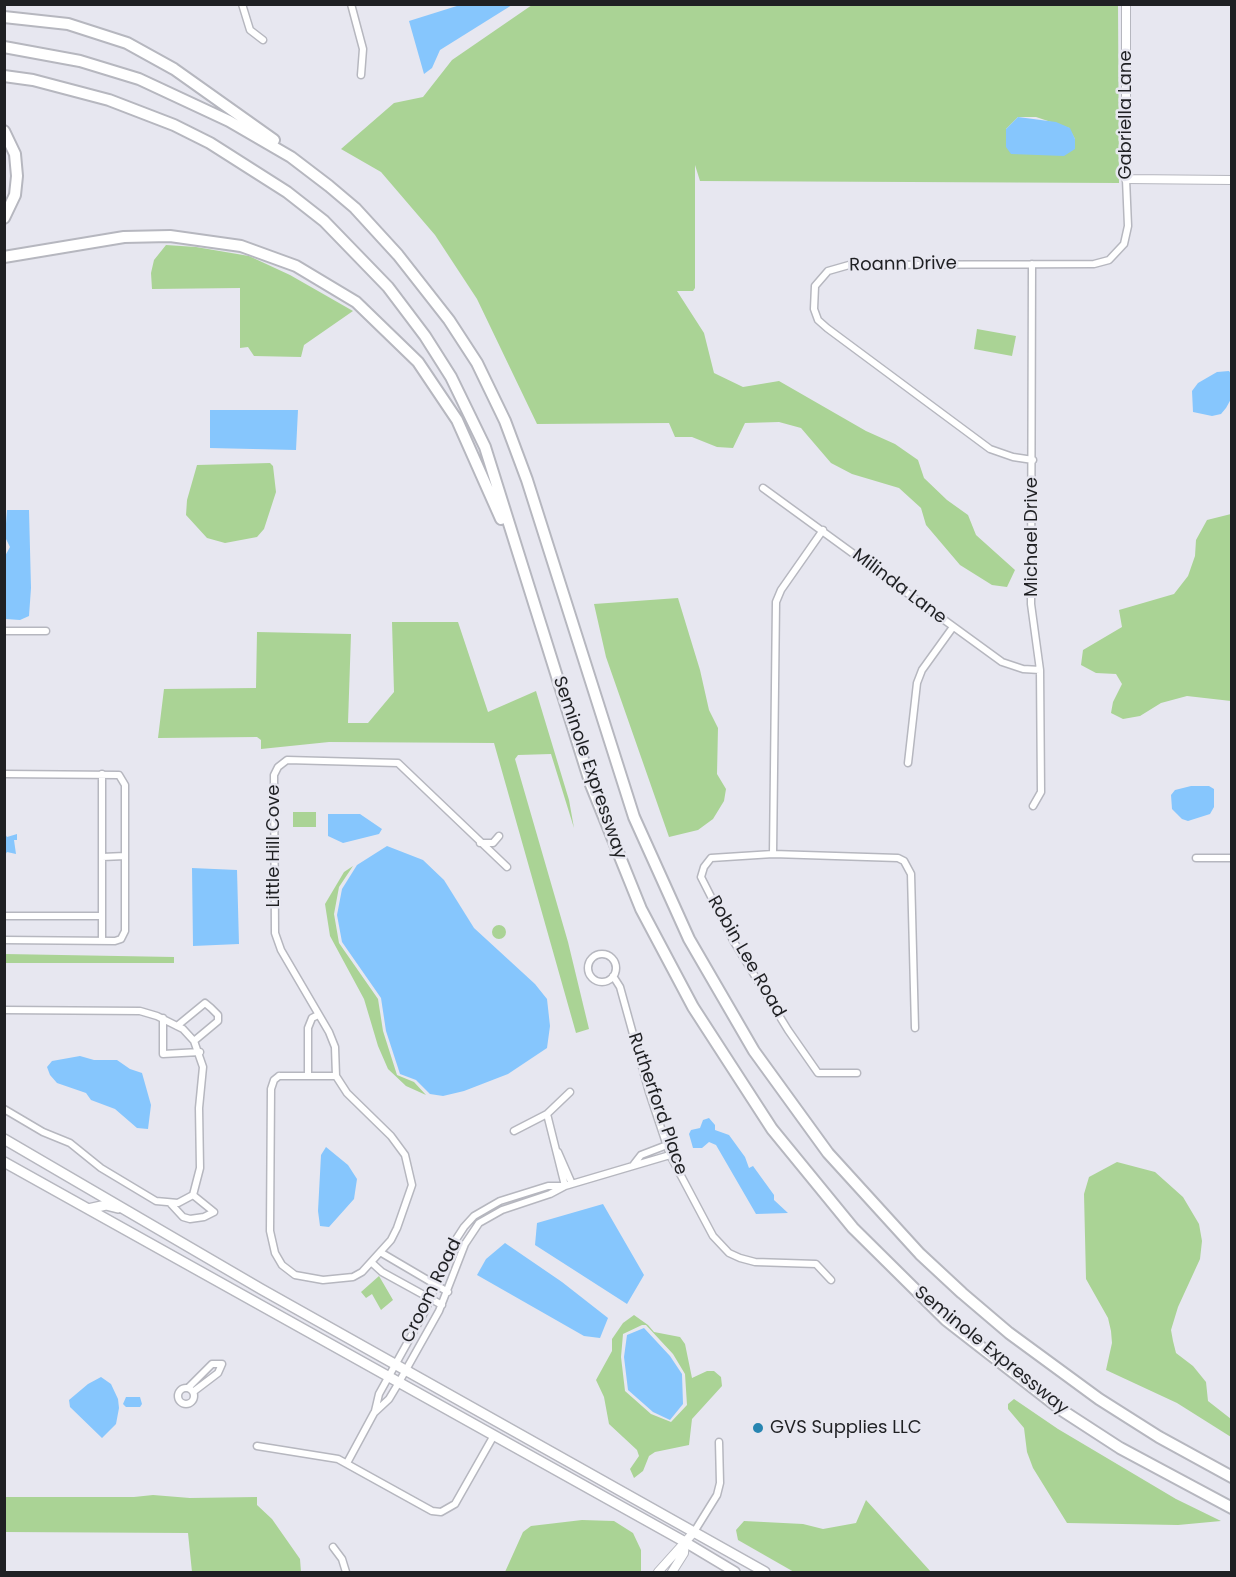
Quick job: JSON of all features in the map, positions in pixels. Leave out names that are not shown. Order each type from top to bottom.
[{"type":"highway","points":[[4,17],[68,24],[127,43],[174,69],[272,138],[291,157]]},
{"type":"highway","name":"Seminole Expressway","points":[[4,47],[80,61],[161,88],[229,121],[291,157],[329,186],[372,226],[419,280],[477,363],[495,400],[527,480],[634,817],[688,939],[717,992],[779,1087],[828,1153],[870,1201],[920,1254],[962,1293],[1017,1339],[1099,1400],[1159,1437],[1232,1477]]},
{"type":"highway","name":"Seminole Expressway","points":[[4,76],[77,90],[174,125],[252,168],[287,192],[351,248],[388,287],[425,336],[474,420],[485,447],[591,784],[641,909],[693,1007],[772,1128],[853,1228],[954,1326],[1063,1411],[1120,1449],[1232,1508]]},
{"type":"highway","points":[[4,131],[15,154],[17,176],[15,195],[4,218]]},
{"type":"highway","points":[[4,257],[124,237],[201,239],[241,246],[296,266],[356,302],[394,336],[426,371],[457,420],[485,479],[530,598],[539,614]]},
{"type":"main road","points":[[4,1139],[406,1370],[765,1572]]},
{"type":"main road","points":[[4,1162],[735,1572]]},
{"type":"main road","points":[[88,1209],[106,1205],[126,1209]]},
{"type":"street","points":[[242,4],[250,30],[263,40]]},
{"type":"street","points":[[351,4],[363,49],[361,75]]},
{"type":"street","name":"Gabriella Lane","points":[[1125,4],[1128,226]]},
{"type":"street","points":[[1126,179],[1232,180]]},
{"type":"street","name":"Roann Drive","points":[[1033,460],[1013,457],[990,449],[827,328],[818,320],[812,298],[820,277],[838,266],[1094,264],[1109,260],[1124,244],[1128,226]]},
{"type":"street","name":"Michael Drive","points":[[1032,264],[1031,604],[1040,670],[1041,792],[1033,806]]},
{"type":"street","name":"Milinda Lane","points":[[763,488],[1002,662],[1023,669],[1040,670]]},
{"type":"street","points":[[773,854],[776,602],[781,590],[822,530]]},
{"type":"street","points":[[908,764],[917,683],[922,670],[953,627]]},
{"type":"street","points":[[4,631],[46,631]]},
{"type":"street","name":"Little Hill Cove","points":[[336,1076],[333,1040],[281,950],[275,933],[274,775],[280,764],[294,760],[398,763],[507,867]]},
{"type":"street","points":[[4,774],[119,775],[126,785],[125,931],[121,939],[102,941],[4,940]]},
{"type":"street","points":[[102,774],[102,941]]},
{"type":"street","points":[[480,843],[493,843],[499,836]]},
{"type":"street","name":"Robin Lee Road","points":[[857,1073],[818,1072],[734,942],[701,878],[707,862],[718,855],[773,854],[898,858],[904,861],[911,874],[915,1028]]},
{"type":"street","points":[[102,857],[125,856]]},
{"type":"street","points":[[1196,858],[1232,858]]},
{"type":"street","points":[[4,916],[102,916]]},
{"type":"street","name":"Rutherford Place","points":[[614,976],[605,982],[594,980],[588,971],[590,961],[599,955],[610,957],[615,966],[614,976],[620,987],[649,1092],[670,1155],[713,1236],[729,1253],[754,1262],[816,1264],[831,1280]]},
{"type":"street","points":[[177,1026],[205,1003],[211,1008],[218,1015],[218,1021],[194,1041]]},
{"type":"street","points":[[4,1010],[120,1010],[147,1013],[177,1026],[194,1041],[200,1052],[203,1067],[199,1108],[201,1156],[193,1195]]},
{"type":"street","points":[[308,1076],[308,1028],[312,1018],[318,1015]]},
{"type":"street","points":[[163,1018],[163,1054],[200,1052]]},
{"type":"street","points":[[279,1076],[308,1076],[336,1076],[347,1093],[399,1146],[411,1177],[408,1201],[398,1228],[371,1262],[353,1277],[322,1280],[288,1271],[278,1259],[272,1246],[271,1089],[279,1076]]},
{"type":"street","points":[[514,1131],[547,1114],[570,1092]]},
{"type":"street","points":[[4,1109],[33,1127],[70,1143],[101,1168],[148,1197],[171,1204],[183,1217],[190,1219],[204,1217],[214,1212],[193,1195]]},
{"type":"street","points":[[547,1114],[558,1152],[572,1184]]},
{"type":"street","points":[[634,1164],[641,1155],[667,1145]]},
{"type":"street","points":[[649,1152],[653,1161]]},
{"type":"street","points":[[563,1166],[565,1186],[670,1155]]},
{"type":"street","name":"Croom Road","points":[[374,1413],[379,1394],[437,1286],[458,1236],[474,1216],[500,1201],[548,1186],[565,1186]]},
{"type":"street","name":"Croom Road","points":[[374,1413],[398,1384],[442,1305],[465,1244],[479,1223],[502,1210],[550,1194],[565,1186]]},
{"type":"street","points":[[171,1204],[193,1195]]},
{"type":"street","points":[[380,1252],[448,1292]]},
{"type":"street","points":[[371,1262],[382,1272],[442,1305]]},
{"type":"street","points":[[406,1284],[412,1271]]},
{"type":"street","points":[[212,1364],[222,1364],[218,1373],[210,1380],[191,1390],[204,1371],[212,1364]]},
{"type":"street","points":[[204,1371],[210,1380]]},
{"type":"street","points":[[347,1463],[374,1413]]},
{"type":"street","points":[[257,1446],[338,1459],[432,1511],[441,1512],[455,1504],[493,1437]]},
{"type":"street","points":[[658,1572],[694,1532],[717,1495],[720,1483],[719,1442]]},
{"type":"street","points":[[672,1572],[684,1553],[685,1542]]},
{"type":"street","points":[[333,1547],[342,1559],[346,1572]]},
{"type":"green space","points":[[532,5],[1118,5],[1119,183],[700,181],[695,165],[695,288],[693,291],[677,291],[704,333],[714,373],[743,387],[779,381],[866,431],[895,444],[918,460],[924,478],[947,500],[968,515],[976,535],[1015,570],[1007,587],[992,585],[960,565],[926,525],[921,508],[899,488],[852,474],[831,463],[801,428],[779,422],[745,423],[733,448],[717,447],[692,437],[675,437],[669,423],[537,424],[477,299],[435,235],[381,172],[341,149],[394,103],[423,97],[452,60]],"holes":[[[1018,117],[1036,117],[1069,128],[1075,139],[1075,149],[1006,129]]]},
{"type":"green space","points":[[166,245],[196,247],[249,256],[290,275],[353,311],[304,345],[301,357],[254,356],[248,347],[240,348],[240,288],[152,289],[151,273],[154,260]]},
{"type":"green space","points":[[977,329],[1016,336],[1012,356],[974,349]]},
{"type":"green space","points":[[270,463],[273,466],[276,492],[264,529],[257,537],[225,543],[207,538],[186,515],[187,500],[197,465]]},
{"type":"green space","points":[[1231,514],[1231,701],[1187,696],[1161,703],[1140,716],[1123,719],[1111,713],[1113,702],[1122,684],[1116,674],[1096,673],[1081,665],[1083,650],[1122,627],[1119,610],[1174,594],[1188,576],[1195,556],[1196,540],[1207,520]]},
{"type":"green space","points":[[678,598],[700,670],[709,710],[718,728],[717,774],[726,789],[724,801],[713,819],[698,830],[669,837],[606,657],[594,604]]},
{"type":"green space","points":[[392,622],[458,622],[488,712],[536,691],[569,800],[574,828],[551,754],[518,755],[515,759],[568,942],[589,1029],[576,1033],[494,743],[329,742],[261,749],[261,740],[257,737],[158,738],[164,689],[256,688],[257,632],[351,634],[348,723],[368,723],[394,692]]},
{"type":"green space","points":[[293,812],[316,812],[316,827],[293,827]]},
{"type":"green space","points":[[353,866],[339,887],[334,914],[339,943],[378,999],[383,1031],[397,1075],[414,1082],[426,1095],[406,1086],[388,1069],[378,1046],[364,999],[330,936],[325,904],[344,872]]},
{"type":"green space","points":[[499,925],[504,927],[506,932],[504,937],[499,939],[494,937],[492,932],[494,927]]},
{"type":"green space","points":[[5,954],[174,957],[174,963],[5,963]]},
{"type":"green space","points":[[1117,1162],[1155,1172],[1183,1197],[1199,1224],[1202,1241],[1200,1259],[1178,1307],[1171,1330],[1176,1353],[1193,1366],[1206,1382],[1208,1401],[1231,1419],[1231,1437],[1177,1403],[1106,1370],[1112,1343],[1111,1331],[1108,1318],[1086,1279],[1084,1194],[1089,1177]]},
{"type":"green space","points":[[379,1276],[393,1300],[381,1310],[372,1294],[366,1298],[361,1292]]},
{"type":"green space","points":[[634,1315],[648,1325],[654,1332],[680,1337],[685,1344],[692,1378],[707,1371],[714,1371],[721,1377],[722,1386],[692,1419],[689,1445],[655,1452],[649,1456],[643,1471],[634,1478],[630,1469],[639,1456],[637,1450],[609,1424],[604,1397],[596,1380],[612,1351],[612,1339],[623,1323]],"holes":[[[646,1325],[673,1354],[685,1374],[687,1405],[671,1422],[651,1414],[625,1391],[621,1357],[623,1334]]]},
{"type":"green space","points":[[1014,1399],[1058,1429],[1176,1499],[1221,1521],[1178,1525],[1067,1523],[1033,1468],[1027,1452],[1024,1428],[1008,1409],[1008,1404]]},
{"type":"green space","points":[[153,1495],[190,1498],[257,1497],[257,1505],[272,1519],[300,1559],[301,1572],[192,1572],[188,1533],[5,1532],[5,1497]]},
{"type":"green space","points":[[866,1500],[931,1572],[794,1572],[738,1540],[736,1530],[744,1521],[803,1524],[823,1529],[856,1523]]},
{"type":"green space","points":[[582,1520],[614,1521],[633,1533],[641,1550],[641,1572],[505,1572],[523,1532],[531,1526]]},
{"type":"water","points":[[460,5],[512,5],[440,50],[432,68],[424,74],[409,21]]},
{"type":"water","points":[[1018,117],[1056,122],[1070,128],[1075,139],[1075,149],[1064,156],[1011,154],[1006,147],[1006,129]]},
{"type":"water","points":[[1229,371],[1231,399],[1221,414],[1212,416],[1193,412],[1192,391],[1198,383],[1217,372]]},
{"type":"water","points":[[210,410],[298,410],[296,450],[210,448]]},
{"type":"water","points":[[7,510],[29,510],[31,588],[29,616],[20,620],[6,619],[5,614],[5,556],[10,547],[5,537]]},
{"type":"water","points":[[1191,786],[1209,786],[1214,789],[1214,807],[1210,814],[1188,821],[1182,819],[1172,809],[1171,795],[1175,790]]},
{"type":"water","points":[[328,814],[360,814],[382,829],[379,834],[343,843],[328,836]]},
{"type":"water","points":[[5,834],[7,837],[17,834],[17,840],[14,840],[16,854],[7,852],[5,855]]},
{"type":"water","points":[[387,846],[423,860],[444,880],[474,928],[535,984],[547,999],[550,1026],[547,1048],[508,1074],[464,1091],[443,1096],[430,1094],[416,1080],[400,1074],[386,1031],[381,998],[342,942],[337,915],[342,889],[357,865]]},
{"type":"water","points":[[192,868],[237,870],[239,944],[193,946]]},
{"type":"water","points":[[80,1056],[94,1060],[117,1060],[130,1069],[142,1073],[151,1105],[148,1129],[137,1128],[115,1109],[91,1100],[86,1093],[57,1083],[50,1075],[47,1067],[52,1061]]},
{"type":"water","points":[[709,1118],[715,1125],[715,1130],[729,1135],[745,1157],[749,1168],[753,1166],[774,1195],[774,1200],[788,1213],[756,1214],[716,1145],[709,1142],[702,1148],[693,1148],[689,1134],[691,1130],[700,1128],[703,1120]]},
{"type":"water","points":[[326,1147],[348,1165],[357,1179],[354,1199],[329,1227],[320,1226],[318,1211],[321,1155]]},
{"type":"water","points":[[603,1204],[644,1275],[627,1304],[535,1245],[537,1223]]},
{"type":"water","points":[[505,1243],[562,1282],[608,1318],[600,1338],[584,1336],[477,1275],[486,1259]]},
{"type":"water","points":[[644,1328],[670,1356],[682,1374],[683,1404],[670,1420],[653,1412],[628,1390],[624,1357],[627,1335]]},
{"type":"water","points":[[101,1377],[111,1384],[118,1399],[119,1408],[116,1424],[102,1438],[70,1407],[69,1400],[88,1384]]},
{"type":"water","points":[[126,1397],[140,1397],[142,1404],[140,1407],[126,1407],[123,1404]]},
{"type":"place","name":"GVS Supplies LLC","points":[[758,1428]]}]
